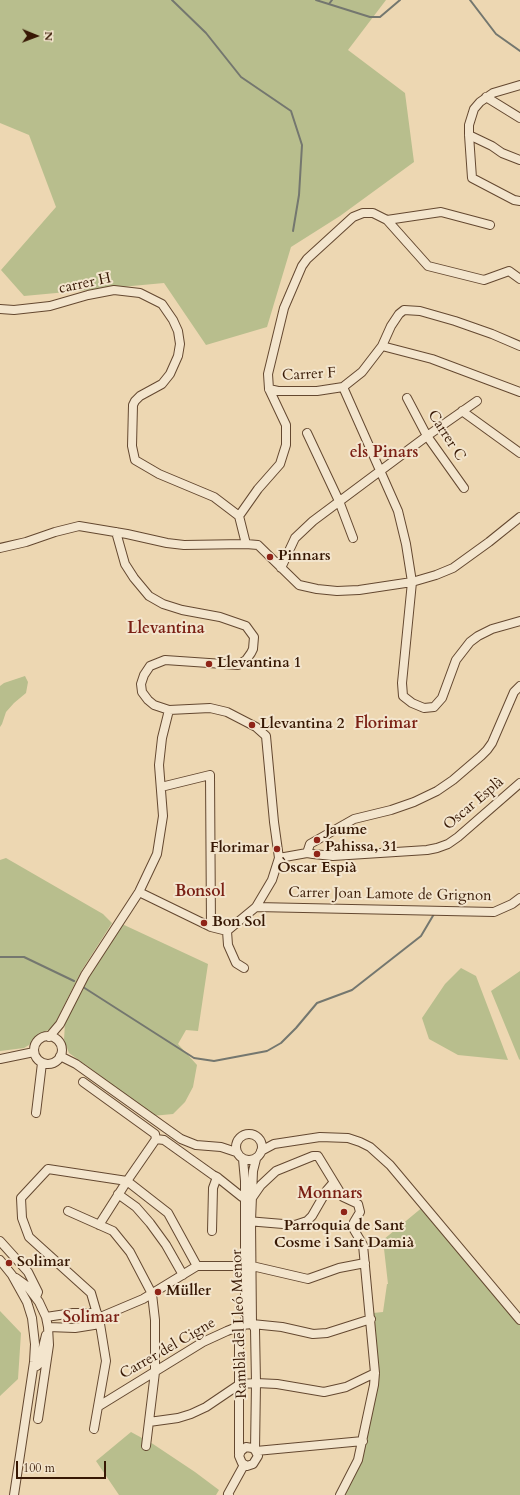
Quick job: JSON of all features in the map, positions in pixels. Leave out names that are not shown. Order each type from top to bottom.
[{"type":"street","points":[[520,85],[486,97],[474,109],[469,125],[472,178],[514,200],[520,201]]},
{"type":"street","points":[[486,97],[520,118]]},
{"type":"street","points":[[469,135],[484,141],[502,153],[520,160]]},
{"type":"street","points":[[387,220],[441,212],[490,224]]},
{"type":"street","points":[[246,544],[238,516],[258,489],[280,464],[286,445],[286,425],[269,389],[268,374],[284,308],[305,263],[353,217],[363,213],[373,214],[387,220],[428,266],[484,280],[509,271],[520,279]]},
{"type":"street","name":"carrer H","points":[[0,309],[14,310],[50,306],[88,295],[114,290],[140,293],[162,304],[173,320],[178,331],[180,344],[178,356],[170,374],[162,384],[140,396],[133,405],[132,446],[135,460],[159,474],[214,498],[238,516]]},
{"type":"street","name":"Carrer F","points":[[269,389],[278,391],[317,391],[343,387],[362,372],[382,346],[391,326],[399,314],[404,310],[420,311],[455,321],[520,346]]},
{"type":"street","points":[[382,346],[432,359],[520,392]]},
{"type":"street","points":[[343,387],[398,511],[406,544],[412,582],[402,683],[403,696],[412,704],[424,708],[434,707],[442,698],[456,660],[470,642],[492,629],[520,621]]},
{"type":"street","name":"Carrer C","points":[[407,398],[427,436],[464,488]]},
{"type":"street","points":[[281,568],[295,538],[313,521],[379,470],[477,401]]},
{"type":"street","points":[[462,411],[520,454]]},
{"type":"street","points":[[307,433],[339,502],[353,538]]},
{"type":"street","points":[[0,548],[79,526],[184,545],[246,544],[258,546],[299,585],[337,591],[360,590],[412,582],[453,568],[520,517]]},
{"type":"street","points":[[116,532],[125,564],[149,596],[163,604],[182,610],[220,617],[246,626],[254,637],[253,649],[251,653],[246,660],[238,665],[165,660],[150,666],[144,675],[142,684],[142,692],[148,700],[169,710],[217,709],[227,712],[256,727],[266,736],[279,858],[272,880],[256,907],[227,931]]},
{"type":"street","points":[[307,853],[310,844],[354,819],[391,810],[414,802],[436,791],[453,780],[481,756],[492,743],[514,692],[520,686]]},
{"type":"street","points":[[49,1037],[60,1024],[85,975],[139,892],[157,854],[163,816],[159,765],[162,738],[169,710]]},
{"type":"street","points":[[161,787],[210,775],[211,926]]},
{"type":"street","name":"Oscar Esplà","points":[[279,858],[307,853],[333,856],[427,850],[437,848],[448,844],[458,837],[520,783]]},
{"type":"street","points":[[139,892],[211,926],[227,931]]},
{"type":"street","name":"Carrer Joan Lamote de Grignon","points":[[256,907],[494,912],[512,904],[520,898]]},
{"type":"street","points":[[227,931],[228,945],[236,963],[244,968]]},
{"type":"street","points":[[59,1042],[49,1037],[38,1040],[34,1048],[36,1059],[42,1063],[51,1064],[58,1059],[62,1051],[59,1042],[60,1024]]},
{"type":"street","points":[[0,1059],[34,1052]]},
{"type":"street","points":[[60,1056],[76,1064],[181,1139],[196,1145],[221,1147],[236,1152],[242,1159],[247,1161],[256,1158],[261,1151],[274,1144],[320,1137],[335,1137],[360,1142],[370,1147],[390,1166],[520,1320]]},
{"type":"street","points":[[36,1113],[42,1063]]},
{"type":"street","points":[[84,1082],[155,1134],[156,1139]]},
{"type":"street","points":[[221,1147],[248,1134],[274,1144]]},
{"type":"street","points":[[156,1139],[164,1140],[248,1198],[276,1171],[313,1156],[318,1156],[344,1199],[358,1204],[360,1212],[354,1222],[353,1228],[363,1245],[375,1373],[374,1385],[358,1460],[340,1495]]},
{"type":"street","points":[[99,1225],[118,1194],[156,1139]]},
{"type":"street","points":[[259,1139],[262,1147],[261,1151]]},
{"type":"street","points":[[236,1152],[236,1144],[238,1140]]},
{"type":"street","name":"Rambla del Lleó Menor","points":[[248,1198],[256,1158]]},
{"type":"street","name":"Rambla del Lleó Menor","points":[[242,1159],[248,1198],[248,1266],[245,1320],[239,1334],[239,1454],[240,1461],[244,1465],[250,1466],[256,1462],[258,1456],[255,1450],[255,1330],[252,1324],[248,1266]]},
{"type":"street","points":[[94,1429],[106,1361],[98,1318],[91,1293],[29,1238],[22,1218],[21,1198],[48,1169],[127,1181],[168,1213],[197,1266]]},
{"type":"street","points":[[212,1231],[213,1188],[217,1177]]},
{"type":"street","points":[[248,1221],[295,1225],[307,1221],[312,1216],[327,1190],[333,1183]]},
{"type":"street","points":[[118,1194],[136,1207],[150,1223],[166,1245],[183,1275]]},
{"type":"street","points":[[68,1211],[113,1231],[130,1252],[152,1294],[155,1320],[155,1372],[146,1446]]},
{"type":"street","points":[[0,1241],[28,1272],[38,1292],[36,1297]]},
{"type":"street","points":[[0,1260],[12,1275],[27,1302],[32,1318],[35,1344],[33,1369],[14,1495]]},
{"type":"street","points":[[48,1327],[75,1328],[143,1299],[197,1266],[248,1266],[308,1279],[339,1268],[365,1264]]},
{"type":"street","points":[[12,1275],[27,1286],[36,1297],[46,1317],[48,1327],[48,1345],[38,1419]]},
{"type":"street","points":[[46,1317],[73,1313],[98,1318]]},
{"type":"street","name":"Carrer del Cigne","points":[[99,1406],[203,1342],[242,1325],[252,1324],[282,1327],[313,1334],[327,1333],[371,1319]]},
{"type":"street","points":[[33,1369],[39,1364],[48,1327]]},
{"type":"street","points":[[149,1422],[178,1418],[190,1414],[206,1407],[240,1384],[276,1384],[324,1392],[346,1387],[375,1373]]},
{"type":"street","points":[[239,1454],[243,1448],[246,1447],[255,1450],[363,1441]]},
{"type":"street","points":[[229,1495],[228,1494],[244,1465]]},
{"type":"green space","points":[[0,0],[386,0],[348,50],[405,93],[414,162],[340,216],[291,247],[267,327],[206,345],[164,283],[24,296],[1,270],[56,207],[29,135],[0,123]]},
{"type":"green space","points":[[25,676],[28,682],[26,693],[6,712],[0,727],[0,686],[4,683]]},
{"type":"green space","points":[[6,858],[103,914],[112,923],[82,970],[54,1025],[36,1037],[24,1048],[0,1051],[0,860]]},
{"type":"green space","points":[[122,924],[208,964],[198,1031],[186,1030],[178,1044],[197,1065],[193,1087],[185,1102],[173,1114],[152,1116],[69,1053],[64,1040],[65,1023],[80,993],[113,935]]},
{"type":"green space","points":[[461,968],[476,976],[508,1060],[458,1055],[429,1039],[422,1018],[445,984]]},
{"type":"green space","points":[[520,971],[520,1060],[491,991]]},
{"type":"green space","points":[[424,1206],[520,1320],[520,1495],[342,1495],[378,1385],[373,1313],[383,1312],[388,1284],[383,1240]]},
{"type":"green space","points":[[0,1311],[21,1333],[18,1379],[0,1396]]},
{"type":"green space","points":[[131,1432],[153,1444],[195,1472],[219,1490],[216,1495],[119,1495],[96,1461]]},
{"type":"waterway","points":[[172,0],[206,33],[241,77],[291,111],[302,145],[299,195],[293,231]]},
{"type":"waterway","points":[[316,0],[370,17],[380,17],[400,0]]},
{"type":"waterway","points":[[329,4],[332,0]]},
{"type":"waterway","points":[[470,0],[496,34],[520,51]]},
{"type":"waterway","points":[[83,987],[194,1058],[214,1061],[267,1051],[281,1043],[317,1003],[352,990],[421,936],[434,914]]},
{"type":"waterway","points":[[0,957],[24,957],[74,981]]},
{"type":"place","name":"Pinnars","points":[[270,557]]},
{"type":"place","name":"Llevantina 1","points":[[209,664]]},
{"type":"place","name":"Llevantina 2","points":[[252,725]]},
{"type":"place","name":"Jaume Pahissa, 31","points":[[317,840]]},
{"type":"place","name":"Florimar","points":[[277,849]]},
{"type":"place","name":"Òscar Espià","points":[[317,854]]},
{"type":"place","name":"Bon Sol","points":[[204,923]]},
{"type":"place","name":"Parroquia de Sant Cosme i Sant Damià","points":[[344,1212]]},
{"type":"place","name":"Solimar","points":[[9,1263]]},
{"type":"place","name":"Müller","points":[[158,1292]]},
{"type":"district","name":"els Pinars","points":[[384,453]]},
{"type":"district","name":"Llevantina","points":[[166,629]]},
{"type":"district","name":"Florimar","points":[[386,724]]},
{"type":"district","name":"Bonsol","points":[[200,892]]},
{"type":"district","name":"Monnars","points":[[330,1194]]},
{"type":"district","name":"Solimar","points":[[91,1318]]}]
